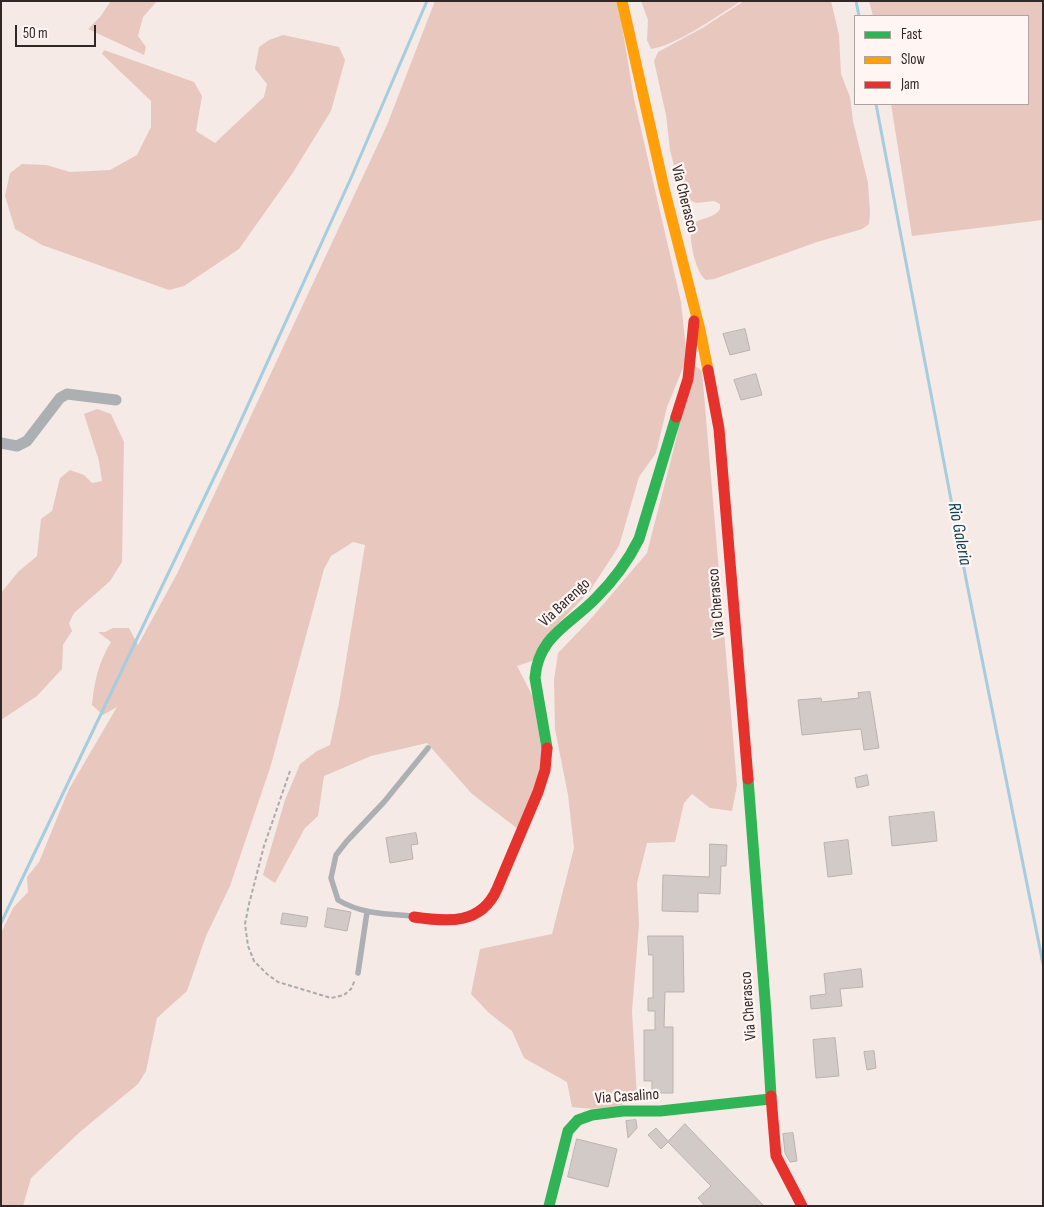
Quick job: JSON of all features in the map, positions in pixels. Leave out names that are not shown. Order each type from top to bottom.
[{"type":"street","name":"Via Cherasco","points":[[622,1],[664,188],[695,310],[719,429],[766,1013],[770,1099],[776,1156],[802,1206]]},
{"type":"street","name":"Via Barengo","points":[[414,916],[443,920],[470,917],[486,906],[496,891],[506,863],[537,793],[545,769],[547,757],[546,733],[536,682],[536,665],[539,656],[558,629],[588,605],[613,580],[631,556],[639,539],[688,379],[695,310]]},
{"type":"street","points":[[1,443],[17,446],[27,441],[60,398],[67,394],[116,400]]},
{"type":"street","name":"Via Casalino","points":[[548,1206],[568,1131],[575,1122],[583,1117],[770,1099]]},
{"type":"lane","points":[[414,916],[367,912],[348,906],[338,900],[331,878],[336,856],[347,841],[384,802],[428,748]]},
{"type":"lane","points":[[358,973],[367,912]]},
{"type":"path","points":[[290,772],[264,846],[245,924],[248,946],[254,961],[266,974],[278,982],[331,998],[344,995],[354,984],[358,973]]},
{"type":"shaded area","points":[[111,1],[157,1],[143,17],[138,36],[146,47],[144,55],[88,29],[100,17]]},
{"type":"shaded area","points":[[435,1],[618,1],[634,99],[681,302],[687,358],[667,407],[656,453],[639,477],[619,546],[589,592],[549,633],[535,660],[517,666],[533,697],[542,753],[537,786],[518,829],[472,794],[427,743],[371,756],[324,776],[318,816],[305,828],[275,883],[263,875],[285,800],[300,764],[317,751],[330,745],[339,703],[365,545],[353,542],[331,556],[324,569],[271,765],[230,886],[206,936],[187,991],[157,1018],[146,1071],[138,1084],[81,1131],[31,1178],[23,1206],[1,1206],[1,933],[13,908],[28,892],[27,877],[39,862],[69,789],[117,707],[103,715],[92,705],[98,672],[111,642],[98,632],[105,632],[113,628],[129,628],[138,645],[177,574],[387,125]]},
{"type":"shaded area","points":[[641,1],[741,1],[684,36],[661,47],[651,49],[647,40],[648,20]]},
{"type":"shaded area","points":[[744,1],[831,1],[839,35],[841,74],[850,97],[853,121],[868,183],[869,224],[862,229],[817,242],[714,279],[706,280],[696,263],[691,239],[691,226],[714,215],[720,209],[720,204],[714,201],[696,203],[685,198],[680,189],[670,150],[666,115],[654,61],[658,52],[704,27]]},
{"type":"shaded area","points":[[869,1],[1043,1],[1043,220],[912,236],[891,105],[1029,105],[1029,15],[873,15]]},
{"type":"shaded area","points":[[283,35],[339,47],[345,60],[331,111],[292,174],[239,249],[184,286],[169,290],[42,245],[15,229],[5,196],[10,173],[22,164],[46,165],[70,172],[110,170],[137,155],[151,127],[151,101],[102,54],[104,50],[194,82],[202,96],[196,131],[215,143],[264,97],[267,84],[255,69],[259,47],[269,40]]},
{"type":"shaded area","points":[[691,363],[702,371],[737,785],[732,811],[710,808],[692,794],[684,803],[675,842],[647,843],[637,883],[639,924],[632,1011],[637,1098],[630,1102],[606,1108],[572,1107],[567,1082],[524,1058],[512,1031],[489,1013],[471,994],[480,949],[552,934],[574,848],[568,795],[555,729],[554,680],[558,653],[588,622],[647,553],[676,440]]},
{"type":"shaded area","points":[[97,409],[111,414],[124,442],[122,562],[110,581],[74,613],[69,623],[72,631],[63,645],[62,669],[37,696],[1,720],[1,593],[18,572],[37,556],[41,519],[52,511],[60,478],[70,470],[84,475],[92,483],[102,481],[99,461],[84,414]]},
{"type":"building","points":[[745,329],[750,350],[730,355],[723,334]]},
{"type":"building","points":[[756,374],[762,395],[741,400],[734,380]]},
{"type":"building","points":[[870,692],[879,748],[864,750],[861,729],[802,735],[798,700],[821,698],[822,702],[859,698],[858,693]]},
{"type":"building","points":[[867,775],[869,785],[857,788],[855,778]]},
{"type":"building","points":[[934,812],[937,841],[892,846],[889,817]]},
{"type":"building","points":[[416,833],[418,844],[411,845],[413,859],[390,863],[386,838]]},
{"type":"building","points":[[848,840],[852,874],[828,877],[824,843]]},
{"type":"building","points":[[710,844],[727,845],[726,866],[721,866],[720,894],[698,893],[698,912],[662,911],[663,875],[709,877]]},
{"type":"building","points":[[328,908],[351,912],[347,931],[325,927]]},
{"type":"building","points":[[283,913],[308,917],[306,927],[281,924]]},
{"type":"building","points":[[648,936],[683,936],[684,992],[665,992],[664,1027],[673,1027],[673,1093],[652,1093],[652,1081],[644,1081],[644,1030],[655,1030],[655,1011],[648,1011],[648,998],[653,998],[653,955],[649,955]]},
{"type":"building","points":[[861,969],[863,987],[840,989],[842,1006],[811,1009],[810,996],[826,994],[824,974]]},
{"type":"building","points":[[835,1038],[839,1076],[816,1078],[813,1040]]},
{"type":"building","points":[[874,1051],[876,1068],[867,1070],[864,1052]]},
{"type":"building","points":[[636,1120],[637,1128],[628,1138],[626,1121]]},
{"type":"building","points":[[685,1124],[764,1206],[705,1206],[698,1198],[711,1186],[668,1142],[661,1149],[648,1135],[656,1128],[668,1141]]},
{"type":"building","points":[[793,1133],[797,1161],[790,1162],[785,1153],[783,1134]]},
{"type":"building","points":[[577,1139],[617,1149],[608,1187],[568,1177]]},
{"type":"waterway","points":[[1,923],[233,438],[351,178],[427,1]]},
{"type":"waterway","name":"Rio Galeria","points":[[856,1],[859,15]]},
{"type":"waterway","name":"Rio Galeria","points":[[876,105],[967,584],[1043,964]]},
{"type":"traffic: fast","points":[[547,748],[535,678],[537,664],[549,641],[602,591],[620,570],[635,547],[676,417]]},
{"type":"traffic: fast","points":[[748,779],[771,1096]]},
{"type":"traffic: fast","points":[[549,1206],[568,1131],[578,1120],[592,1115],[623,1111],[660,1111],[770,1099]]},
{"type":"traffic: slow","points":[[622,1],[664,188],[700,330],[708,370]]},
{"type":"traffic: jam","points":[[676,417],[688,379],[694,321]]},
{"type":"traffic: jam","points":[[708,370],[719,429],[748,779]]},
{"type":"traffic: jam","points":[[414,917],[439,920],[462,918],[473,915],[490,901],[497,889],[538,792],[545,770],[547,748]]},
{"type":"traffic: jam","points":[[771,1096],[776,1156],[802,1206]]}]
